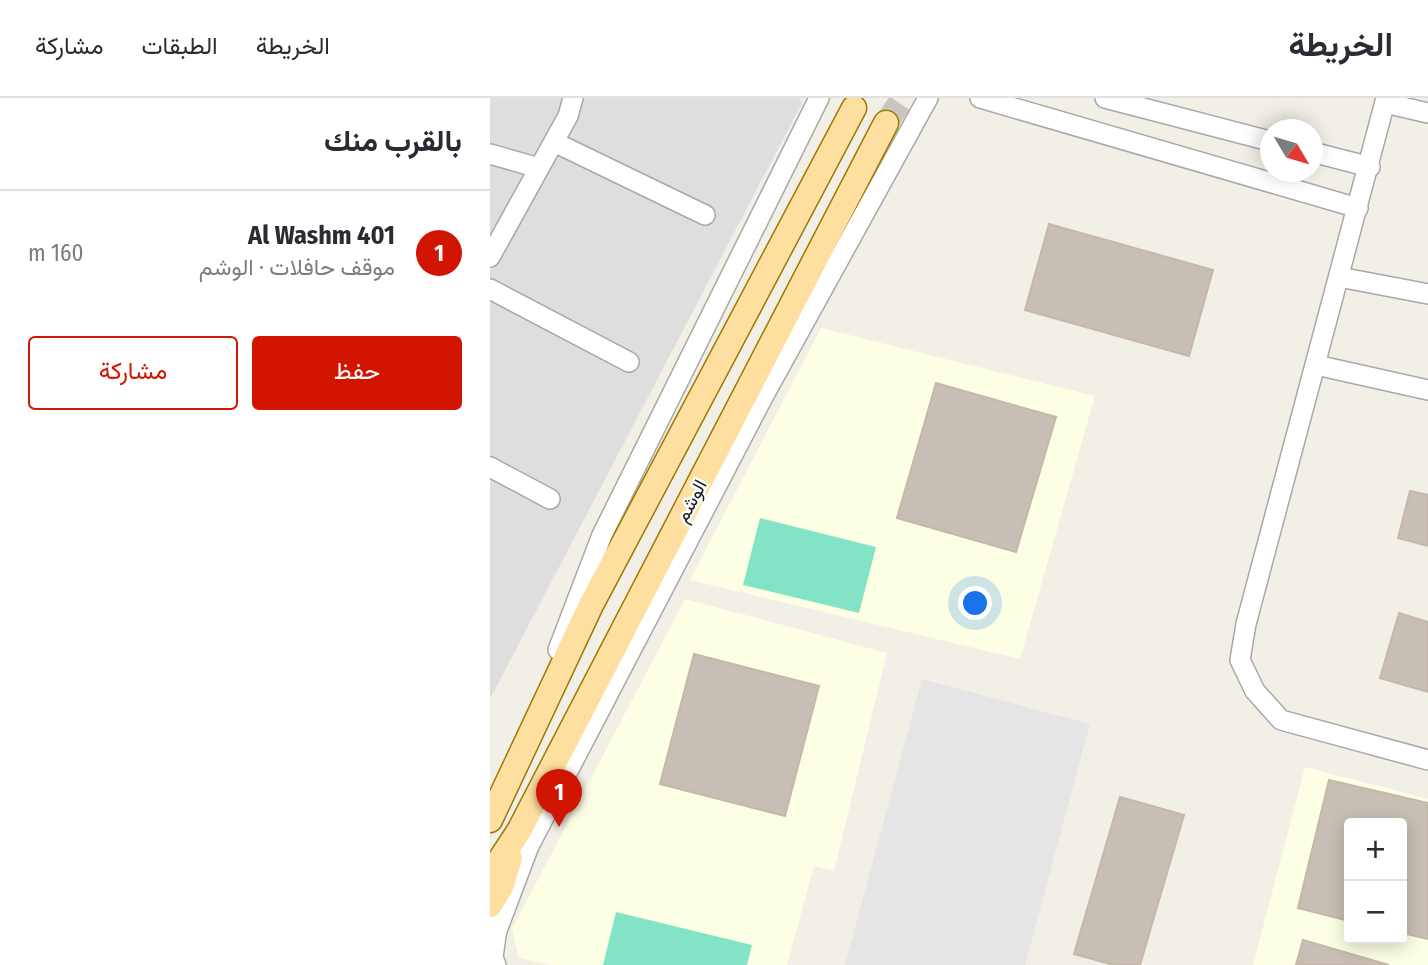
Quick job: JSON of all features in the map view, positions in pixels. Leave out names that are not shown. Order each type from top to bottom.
[{"type":"main road","name":"الوشم","points":[[490,820],[591,605],[854,108]]},
{"type":"main road","name":"الوشم","points":[[494,889],[519,831],[886,123]]},
{"type":"main road","points":[[609,657],[650,615]]},
{"type":"main road","points":[[490,798],[518,759]]},
{"type":"street","points":[[490,257],[568,116],[573,98]]},
{"type":"street","points":[[518,759],[602,535],[819,98]]},
{"type":"street","points":[[496,933],[529,846],[769,387],[928,98]]},
{"type":"street","points":[[980,98],[1357,208]]},
{"type":"street","points":[[1105,98],[1260,138]]},
{"type":"street","points":[[1428,113],[1385,101],[1370,166],[1246,624],[1240,660],[1255,691],[1281,720],[1428,760]]},
{"type":"street","points":[[554,142],[705,215]]},
{"type":"street","points":[[490,154],[539,168]]},
{"type":"street","points":[[1323,155],[1370,166]]},
{"type":"street","points":[[1339,277],[1428,293]]},
{"type":"street","points":[[490,289],[629,362]]},
{"type":"street","points":[[1316,365],[1428,390]]},
{"type":"street","points":[[490,467],[550,499]]},
{"type":"street","points":[[494,889],[496,933],[493,957],[496,965]]},
{"type":"shaded area","points":[[490,98],[800,98],[802,103],[490,699]]},
{"type":"shaded area","points":[[821,328],[1095,396],[1020,659],[690,580]]},
{"type":"shaded area","points":[[685,599],[887,653],[834,871],[814,866],[787,965],[550,965],[519,958],[512,929]]},
{"type":"shaded area","points":[[922,679],[1090,724],[1025,965],[845,965]]},
{"type":"shaded area","points":[[1305,767],[1428,799],[1428,965],[1253,965]]},
{"type":"green space","points":[[760,518],[876,547],[859,613],[743,585]]},
{"type":"green space","points":[[616,912],[752,945],[747,965],[603,965]]},
{"type":"building","points":[[1049,224],[1213,270],[1189,356],[1025,310]]},
{"type":"building","points":[[936,383],[1056,417],[1016,552],[897,518]]},
{"type":"building","points":[[1410,491],[1428,495],[1428,546],[1398,538]]},
{"type":"building","points":[[1399,613],[1428,622],[1428,692],[1380,678]]},
{"type":"building","points":[[694,654],[819,686],[785,816],[660,784]]},
{"type":"building","points":[[1329,780],[1428,803],[1428,939],[1407,934],[1407,818],[1344,818],[1344,920],[1298,908]]},
{"type":"building","points":[[1120,797],[1184,815],[1140,965],[1114,965],[1074,954]]},
{"type":"building","points":[[1303,940],[1389,965],[1296,965]]},
{"type":"tunnel","points":[[886,123],[903,98]]},
{"type":"place","name":"Al Washm 401","points":[[559,827]]}]
